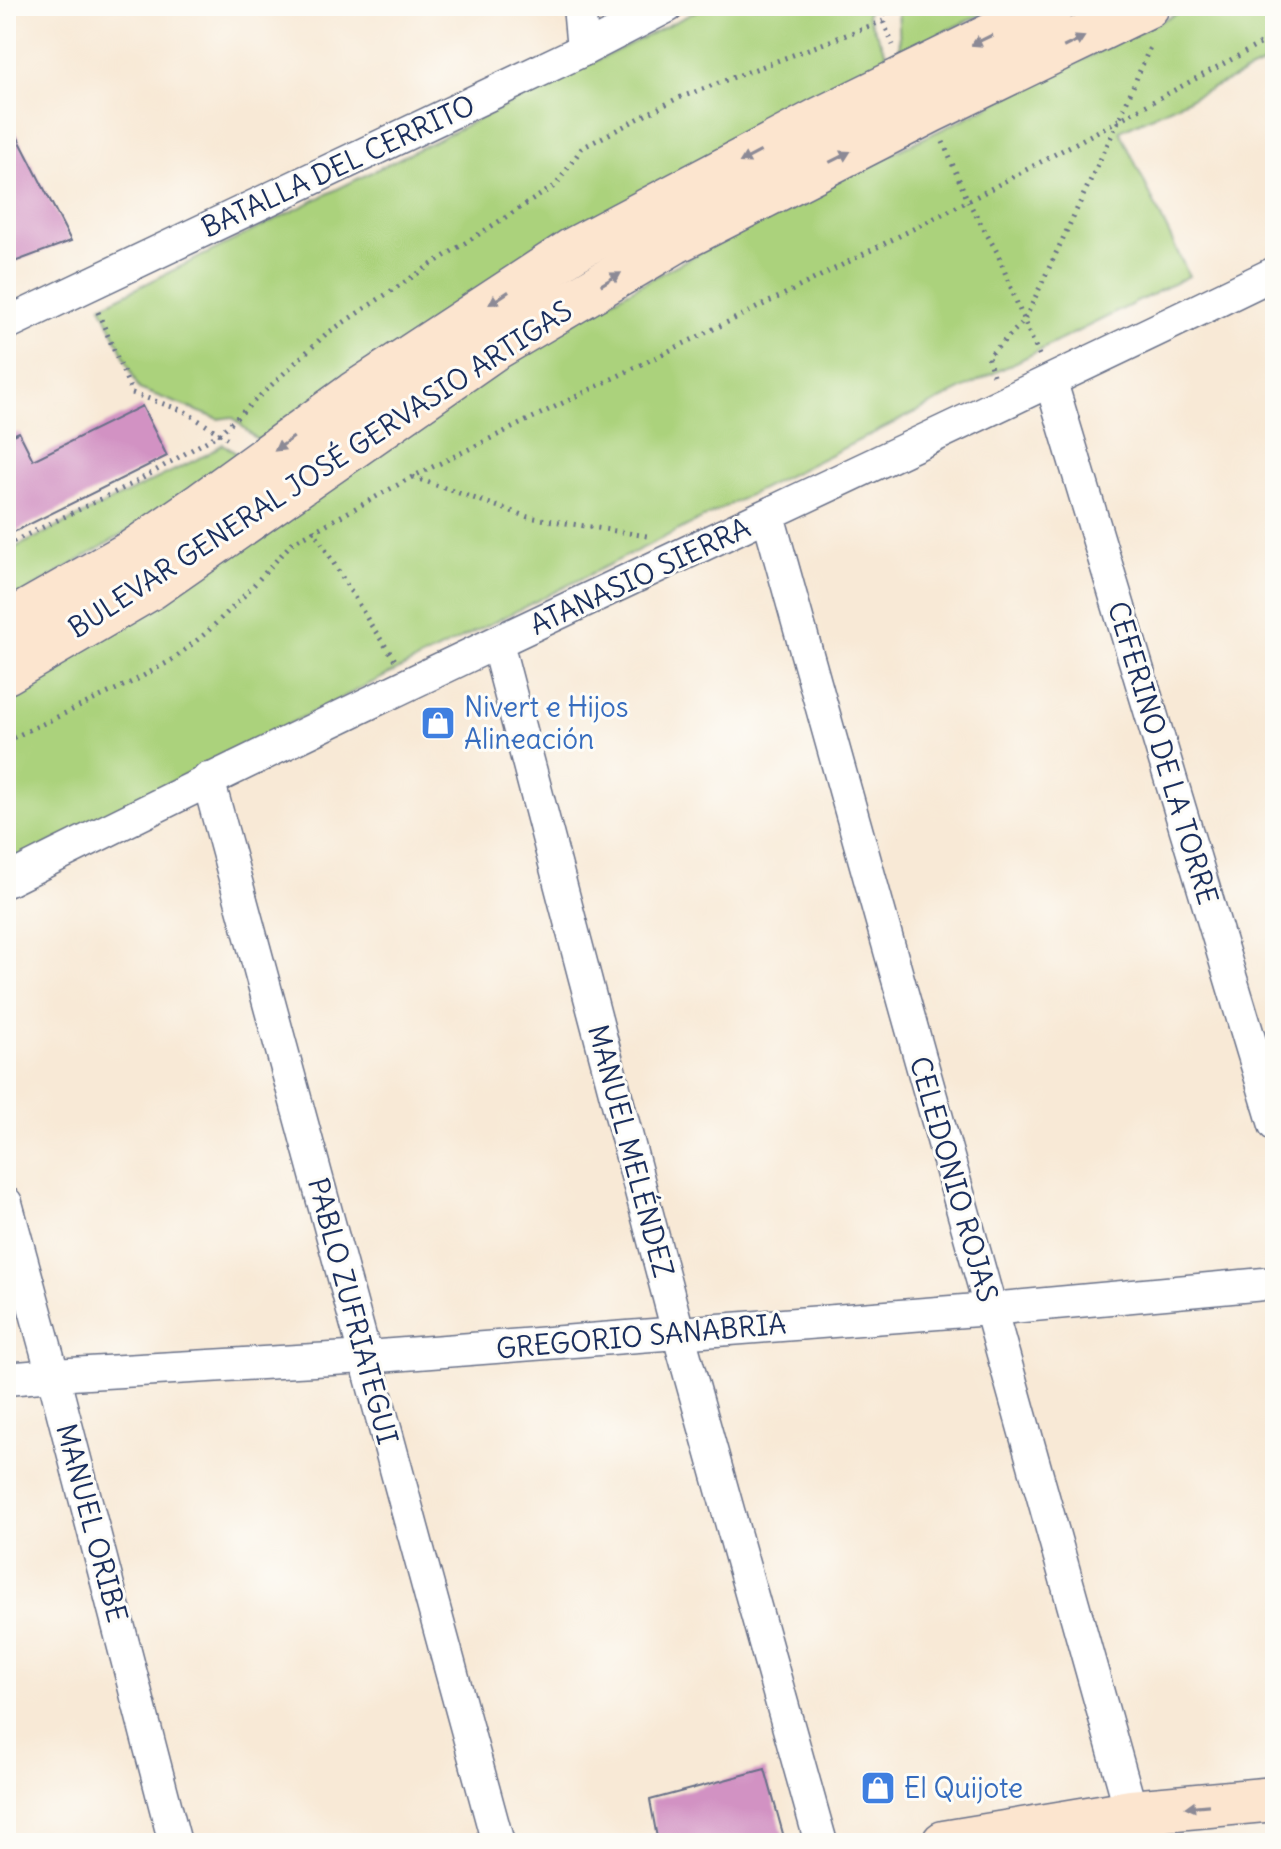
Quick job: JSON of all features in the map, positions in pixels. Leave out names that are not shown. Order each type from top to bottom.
[{"type":"main road","name":"BULEVAR GENERAL JOSÉ GERVASIO ARTIGAS","points":[[6,672],[150,588],[493,349],[922,92],[1052,6]]},
{"type":"main road","name":"BULEVAR GENERAL JOSÉ GERVASIO ARTIGAS","points":[[6,624],[131,553],[354,394],[573,250],[823,118],[922,92],[1151,20]]},
{"type":"main road","points":[[944,1843],[1135,1828],[1275,1799]]},
{"type":"street","points":[[579,6],[583,50]]},
{"type":"street","name":"BATALLA DEL CERRITO","points":[[6,324],[583,50],[668,6]]},
{"type":"street","name":"ATANASIO SIERRA","points":[[6,881],[208,779],[1051,382],[1275,273]]},
{"type":"street","name":"CEFERINO DE LA TORRE","points":[[1051,382],[1268,1074],[1275,1125]]},
{"type":"street","name":"CELEDONIO ROJAS","points":[[768,515],[1135,1828]]},
{"type":"street","name":"MANUEL MELÉNDEZ","points":[[497,643],[678,1332],[821,1843]]},
{"type":"street","name":"PABLO ZUFRIATEGUI","points":[[208,779],[498,1843]]},
{"type":"street","name":"MANUEL ORIBE","points":[[6,1203],[175,1843]]},
{"type":"street","name":"GREGORIO SANABRIA","points":[[6,1379],[366,1357],[990,1309],[1275,1283]]},
{"type":"path","points":[[883,6],[883,21],[896,51],[922,92],[968,201],[997,252],[1051,382]]},
{"type":"path","points":[[1002,405],[988,357],[1024,321],[1118,122],[1151,20]]},
{"type":"path","points":[[6,545],[136,482],[219,434],[326,334],[556,185],[582,148],[676,99],[883,21]]},
{"type":"path","points":[[6,741],[172,660],[233,608],[292,543],[412,477],[968,201],[1275,36]]},
{"type":"path","points":[[412,477],[528,517],[703,546]]},
{"type":"green space","points":[[707,6],[869,6],[867,15],[890,61],[262,444],[232,417],[218,419],[139,389],[101,306]]},
{"type":"green space","points":[[898,6],[1000,6],[900,49]]},
{"type":"green space","points":[[1191,6],[1275,6],[1275,59],[1120,131],[1189,276],[6,865],[6,692],[586,314],[806,195]]},
{"type":"green space","points":[[223,444],[240,456],[183,498],[6,604],[6,552]]},
{"type":"building","points":[[13,128],[71,241],[6,265],[6,132]]},
{"type":"building","points":[[142,406],[167,456],[6,536],[6,438],[19,432],[33,460]]},
{"type":"building","points":[[765,1769],[785,1841],[658,1843],[650,1800]]},
{"type":"place","name":"Nivert e Hijos Alineación","points":[[438,723]]},
{"type":"place","name":"El Quijote","points":[[878,1788]]}]
